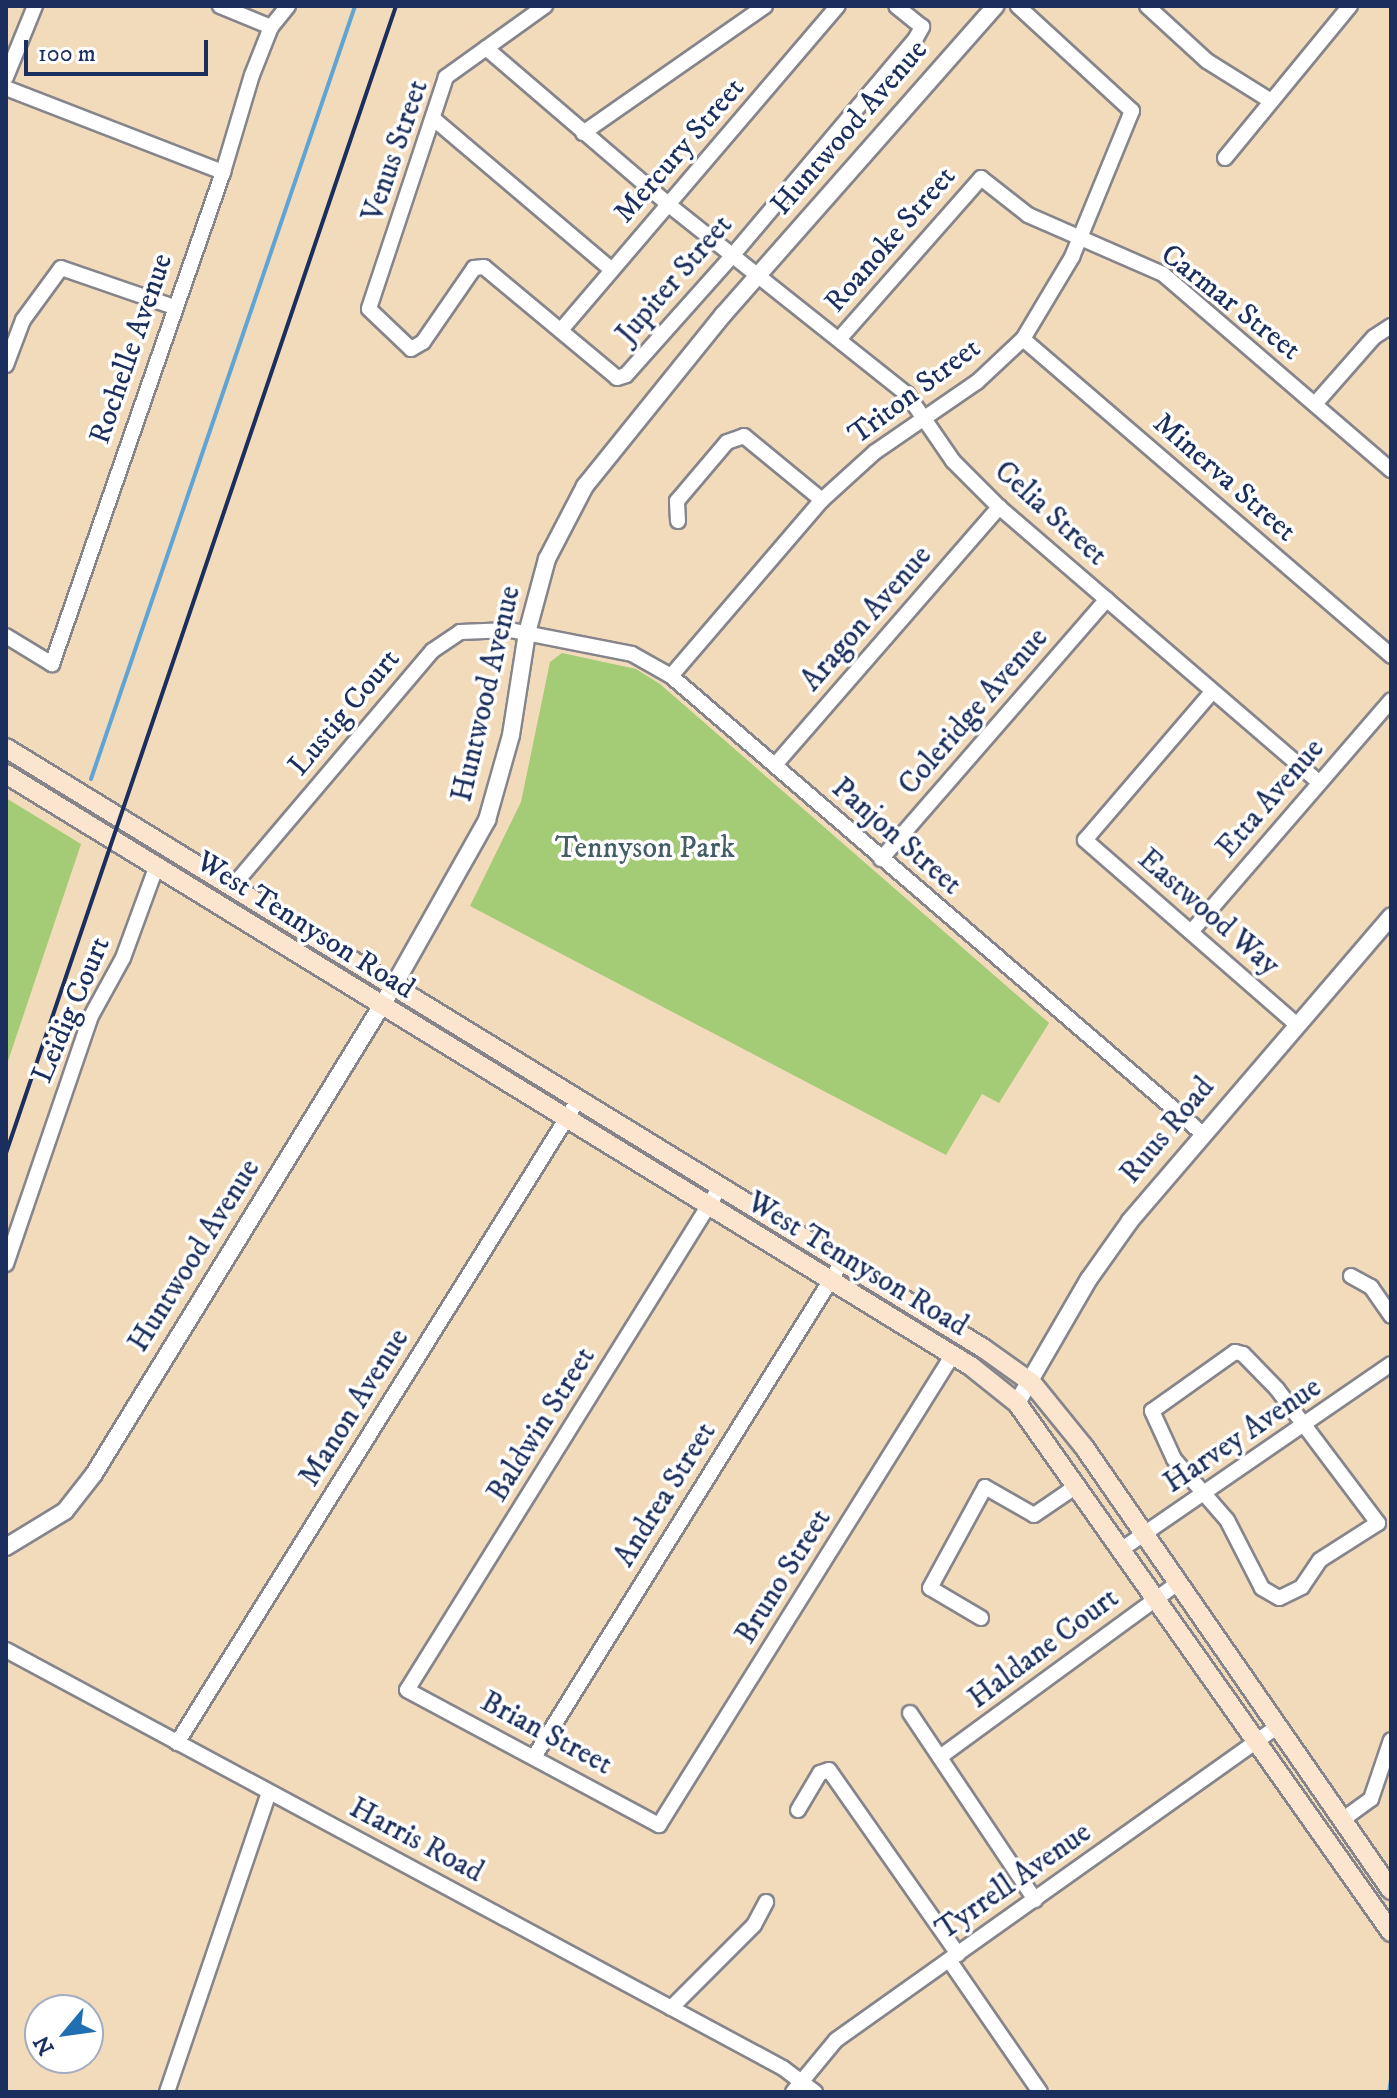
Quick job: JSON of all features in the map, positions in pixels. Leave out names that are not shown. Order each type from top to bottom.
[{"type":"main road","name":"West Tennyson Road","points":[[6,748],[842,1262],[1032,1383],[1145,1533],[1391,1890]]},
{"type":"main road","name":"West Tennyson Road","points":[[6,774],[952,1356],[1017,1403],[1078,1485],[1391,1932]]},
{"type":"street","points":[[6,77],[35,6]]},
{"type":"street","points":[[220,6],[271,27]]},
{"type":"street","name":"Rochelle Avenue","points":[[6,636],[52,664],[271,27],[288,6]]},
{"type":"street","name":"Venus Street","points":[[545,6],[446,77],[435,120],[369,309],[411,349],[423,342],[474,268],[484,267],[561,330]]},
{"type":"street","points":[[583,133],[765,6]]},
{"type":"street","name":"Mercury Street","points":[[561,330],[838,6]]},
{"type":"street","name":"Jupiter Street","points":[[561,330],[617,378],[626,375],[732,256],[922,27],[896,6]]},
{"type":"street","name":"Huntwood Avenue","points":[[6,1547],[65,1511],[94,1474],[382,1006],[487,820],[511,735],[527,633],[563,521],[602,459],[759,274],[995,6]]},
{"type":"street","name":"Triton Street","points":[[671,676],[822,500],[875,452],[977,382],[1023,339],[1080,238],[1132,111],[1018,6]]},
{"type":"street","points":[[1147,6],[1207,61],[1271,101]]},
{"type":"street","points":[[1225,158],[1350,6]]},
{"type":"street","name":"Celia Street","points":[[486,48],[669,205],[841,337],[907,394],[953,461],[999,507],[1319,782]]},
{"type":"street","points":[[6,88],[223,172]]},
{"type":"street","points":[[435,120],[611,269]]},
{"type":"street","name":"Carmar Street","points":[[981,178],[1028,215],[1163,274],[1391,470]]},
{"type":"street","name":"Roanoke Street","points":[[841,337],[981,178]]},
{"type":"street","points":[[6,365],[23,320],[61,268],[174,307]]},
{"type":"street","points":[[1315,404],[1374,337],[1391,326]]},
{"type":"street","name":"Minerva Street","points":[[1023,339],[1391,656]]},
{"type":"street","points":[[678,521],[677,501],[727,442],[744,436],[822,500]]},
{"type":"street","name":"Aragon Avenue","points":[[775,765],[999,507]]},
{"type":"street","name":"Coleridge Avenue","points":[[881,859],[1107,599]]},
{"type":"street","name":"Lustig Court","points":[[232,887],[432,651],[460,632],[527,633]]},
{"type":"street","name":"Panjon Street","points":[[527,633],[632,654],[671,676],[1203,1134]]},
{"type":"street","name":"Eastwood Way","points":[[1212,692],[1085,840],[1297,1025]]},
{"type":"street","name":"Etta Avenue","points":[[1191,932],[1391,700]]},
{"type":"street","name":"Leidig Court","points":[[6,1264],[90,1018],[123,958],[156,868]]},
{"type":"street","name":"Ruus Road","points":[[1017,1403],[1032,1383],[1089,1279],[1203,1134],[1391,916]]},
{"type":"street","name":"Manon Avenue","points":[[177,1743],[578,1100]]},
{"type":"street","name":"Baldwin Street","points":[[407,1690],[720,1187]]},
{"type":"street","name":"Andrea Street","points":[[534,1757],[842,1262]]},
{"type":"street","points":[[1351,1276],[1371,1287],[1391,1316]]},
{"type":"street","points":[[1235,1352],[1243,1354],[1268,1379],[1378,1523],[1320,1560],[1302,1587],[1279,1598],[1262,1588],[1227,1520],[1206,1493],[1193,1485],[1174,1459],[1152,1411],[1235,1352]]},
{"type":"street","name":"Bruno Street","points":[[659,1825],[952,1356]]},
{"type":"street","name":"Harvey Avenue","points":[[1122,1549],[1306,1426],[1391,1364]]},
{"type":"street","points":[[981,1618],[930,1588],[985,1487],[1034,1515],[1078,1485]]},
{"type":"street","name":"Haldane Court","points":[[940,1757],[1179,1582]]},
{"type":"street","name":"Harris Road","points":[[6,1650],[671,2008],[796,2086],[815,2092]]},
{"type":"street","name":"Brian Street","points":[[407,1690],[659,1825]]},
{"type":"street","points":[[910,1713],[1035,1900]]},
{"type":"street","name":"Tyrrell Avenue","points":[[796,2086],[836,2040],[1278,1726]]},
{"type":"street","points":[[1342,1820],[1371,1799],[1391,1740]]},
{"type":"street","points":[[798,1810],[820,1773],[829,1770],[1040,2092]]},
{"type":"street","points":[[167,2092],[269,1793]]},
{"type":"street","points":[[671,2008],[754,1925],[766,1902]]},
{"type":"green space","name":"Tennyson Park","points":[[562,653],[636,669],[660,684],[1049,1023],[999,1103],[982,1094],[946,1155],[470,906],[521,802],[550,662]]},
{"type":"green space","points":[[6,798],[81,844],[6,1067]]},
{"type":"waterway","points":[[91,779],[355,6]]},
{"type":"waterway","points":[[1389,2092],[1391,2079]]},
{"type":"railway","points":[[6,1153],[396,6]]}]
